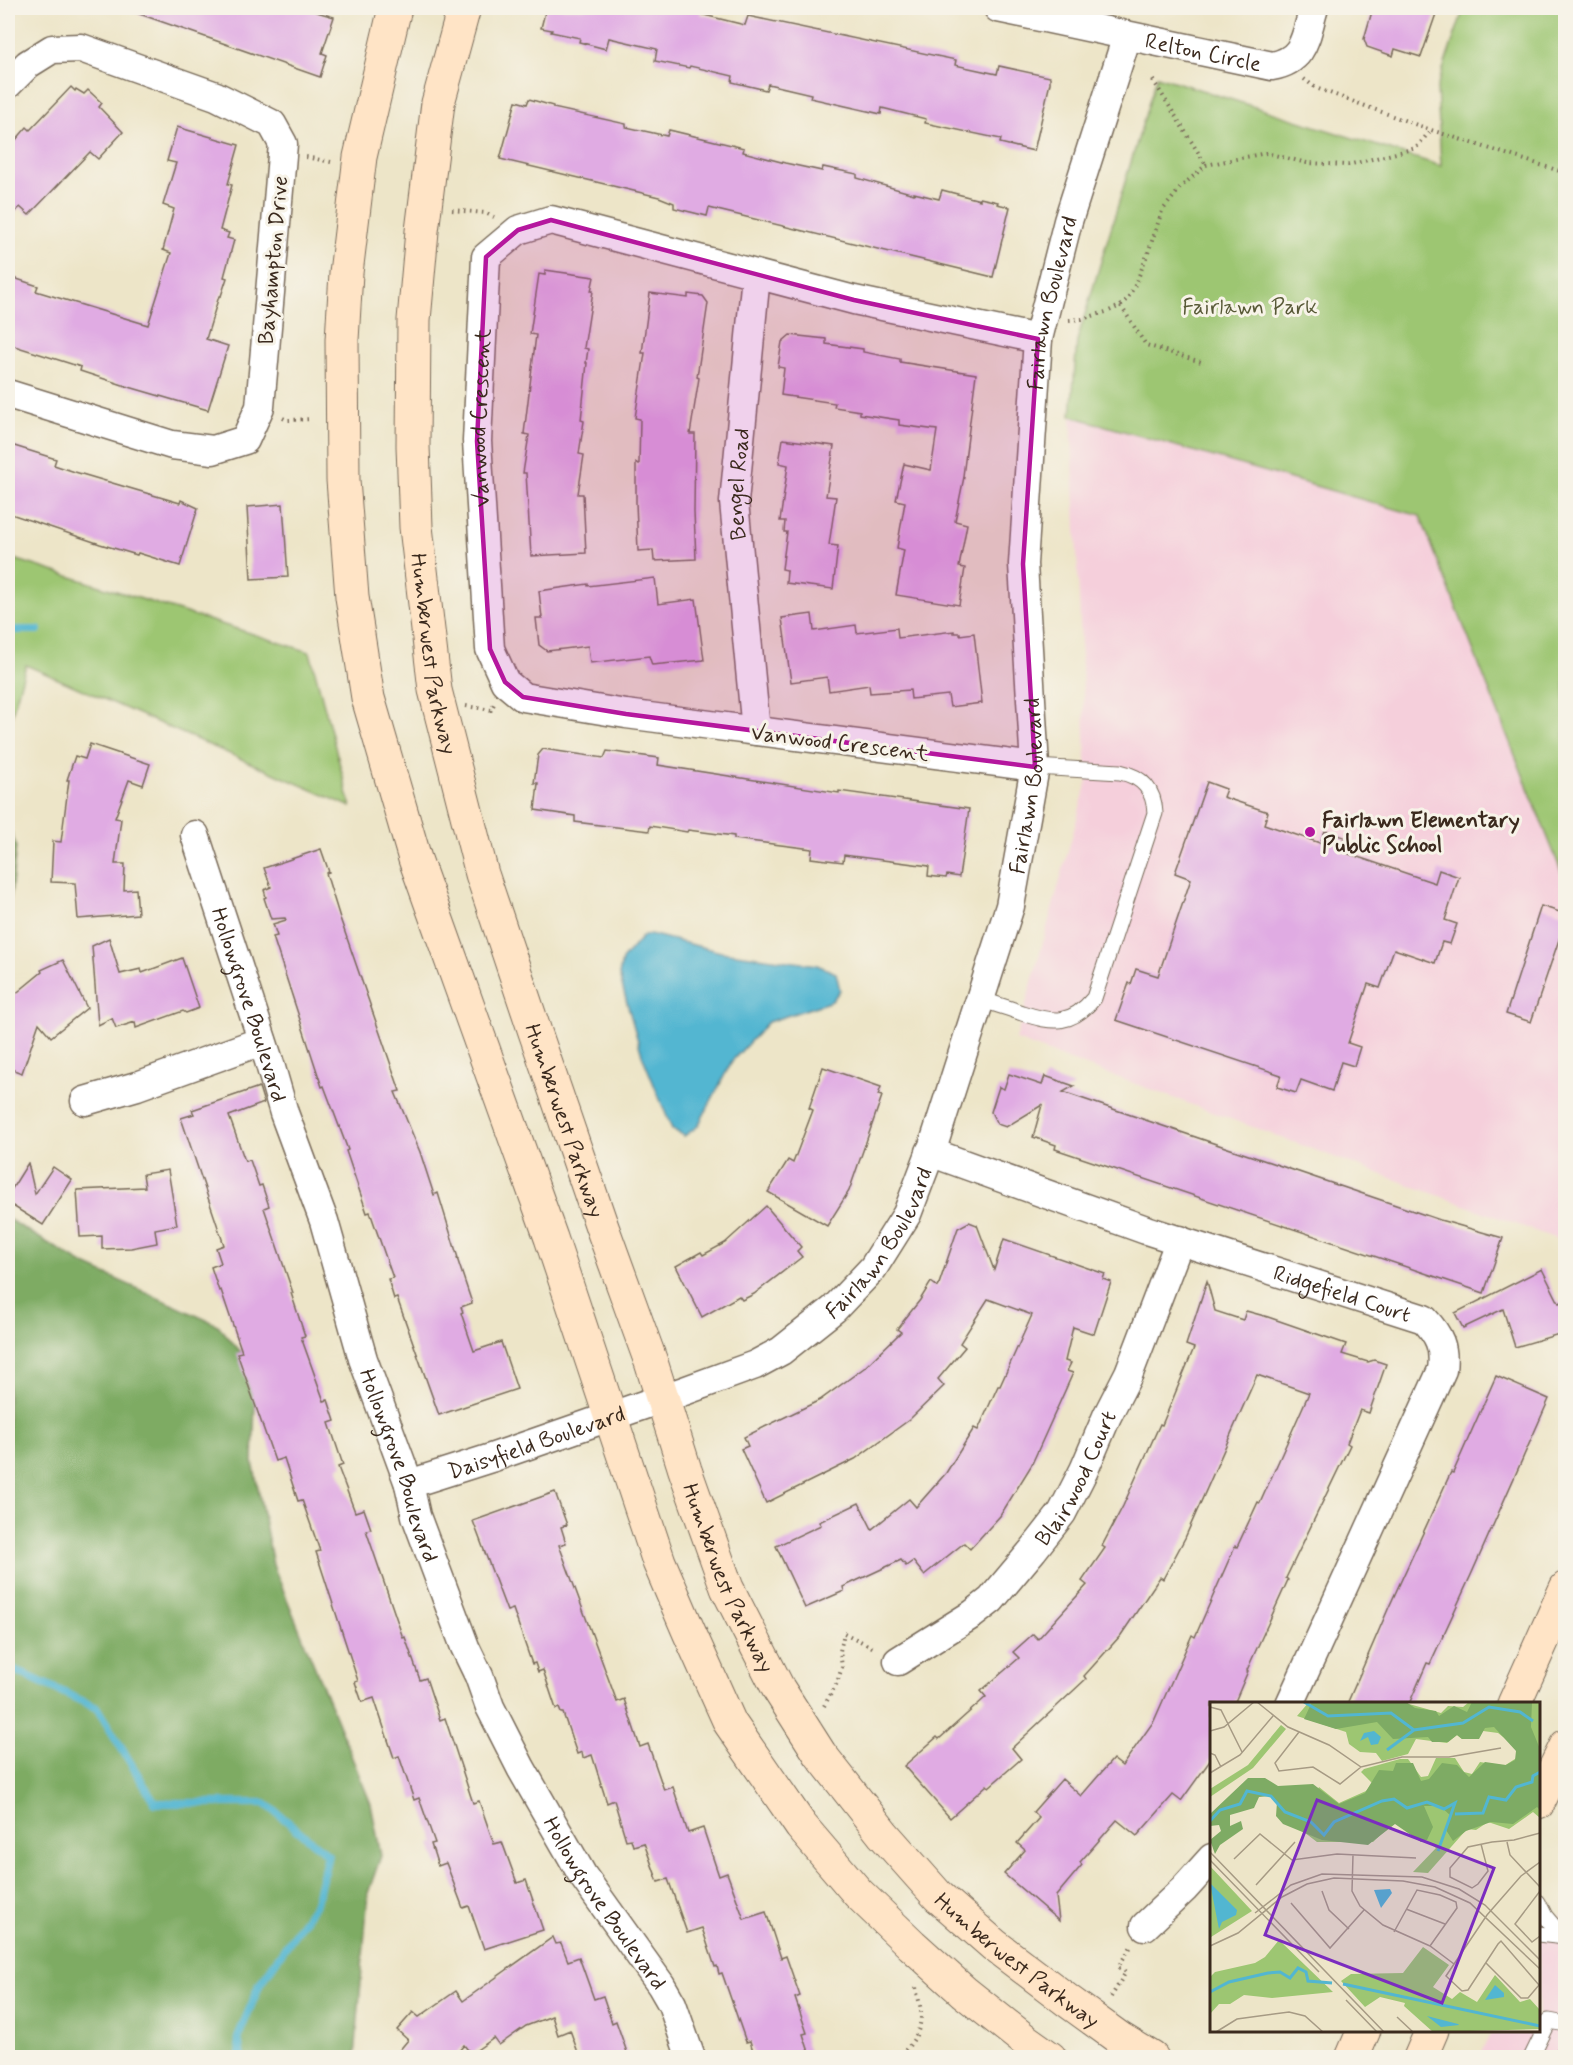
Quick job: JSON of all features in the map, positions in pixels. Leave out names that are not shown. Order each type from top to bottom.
[{"type":"main road","points":[[395,8],[360,157],[346,273],[342,340],[343,480],[352,597],[368,698],[415,858],[551,1238],[660,1562],[730,1723],[801,1826],[858,1893],[964,1992],[1026,2042],[1050,2058]]},
{"type":"main road","name":"Humberwest Parkway","points":[[464,8],[438,103],[422,231],[414,320],[413,446],[416,527],[435,690],[482,874],[727,1588],[778,1688],[820,1754],[883,1834],[938,1896],[993,1945],[1119,2038],[1152,2058]]},
{"type":"main road","points":[[1515,1702],[1566,1588]]},
{"type":"main road","points":[[1540,1801],[1566,1746]]},
{"type":"main road","points":[[1352,2058],[1364,2032]]},
{"type":"main road","points":[[1420,2058],[1432,2032]]},
{"type":"street","name":"Relton Circle","points":[[998,8],[1272,66],[1286,64],[1299,53],[1314,8]]},
{"type":"street","name":"Fairlawn Boulevard","points":[[663,1398],[755,1365],[781,1352],[834,1309],[873,1268],[907,1214],[930,1152],[1010,906],[1035,767],[1023,564],[1041,326],[1068,221],[1126,36]]},
{"type":"street","name":"Bayhampton Drive","points":[[8,84],[28,64],[52,49],[81,48],[216,96],[272,124],[282,144],[260,407],[245,440],[213,450],[172,445],[8,394]]},
{"type":"street","name":"Vanwood Crescent","points":[[1035,767],[626,714],[523,697],[505,682],[490,649],[477,441],[486,257],[518,230],[551,220],[855,300],[1041,326]]},
{"type":"street","name":"Bengel Road","points":[[756,275],[734,502],[756,731]]},
{"type":"street","name":"Hollowgrove Boulevard","points":[[195,836],[284,1113],[324,1221],[330,1249],[357,1331],[363,1359],[409,1484],[416,1516],[465,1647],[490,1707],[521,1768],[583,1876],[661,1985],[672,2004],[692,2058]]},
{"type":"street","points":[[85,1101],[137,1086],[262,1041]]},
{"type":"street","name":"Ridgefield Court","points":[[930,1152],[1146,1230],[1424,1319],[1435,1330],[1444,1354],[1442,1370],[1291,1702]]},
{"type":"street","name":"Blairwood Court","points":[[898,1661],[973,1614],[991,1600],[1062,1513],[1129,1373],[1180,1240]]},
{"type":"street","name":"Daisyfield Boulevard","points":[[409,1484],[663,1398]]},
{"type":"street","points":[[1145,1926],[1210,1860]]},
{"type":"lane","points":[[981,999],[1046,1020],[1060,1021],[1073,1017],[1085,1009],[1094,998],[1155,813],[1155,801],[1150,790],[1143,781],[1132,775],[1120,772],[1035,767]]},
{"type":"lane","points":[[1540,1904],[1545,1916],[1564,1936]]},
{"type":"lane","points":[[1540,1934],[1564,1936]]},
{"type":"lane","points":[[1531,2058],[1549,2021],[1566,2024]]},
{"type":"lane","points":[[1562,2058],[1566,2049]]},
{"type":"path","points":[[1286,64],[1316,88],[1431,130],[1566,173]]},
{"type":"path","points":[[1153,80],[1206,165]]},
{"type":"path","points":[[1041,326],[1068,320],[1082,320],[1120,306],[1136,283],[1162,211],[1194,174],[1206,165],[1266,153],[1307,164],[1348,165],[1416,148],[1431,130]]},
{"type":"path","points":[[447,210],[485,213],[518,230]]},
{"type":"path","points":[[1120,306],[1146,345],[1201,362]]},
{"type":"path","points":[[824,1706],[837,1683],[842,1667],[840,1651],[844,1633],[898,1661]]},
{"type":"path","points":[[1107,2002],[1126,1972],[1118,1967],[1145,1926]]},
{"type":"path","points":[[896,2058],[915,2039],[921,2017],[912,1945]]},
{"type":"highlighted area","points":[[551,220],[854,300],[1038,339],[1023,564],[1035,767],[626,714],[523,697],[505,682],[490,649],[477,441],[486,257],[518,230]]},
{"type":"shaded area","name":"Fairlawn Elementary Public School","points":[[1071,416],[1421,516],[1565,881],[1565,1242],[1016,1040],[1087,782]]},
{"type":"shaded area","points":[[1565,1911],[1565,2057],[1478,2058],[1491,2032],[1540,2032],[1540,1942]]},
{"type":"green space","name":"Fairlawn Park","points":[[1464,8],[1565,8],[1565,881],[1420,516],[1071,416],[1077,341],[1157,76],[1441,166],[1437,87]]},
{"type":"green space","points":[[8,557],[310,652],[351,807],[26,665],[8,728]]},
{"type":"green space","points":[[8,825],[16,845],[8,905]]},
{"type":"green space","points":[[8,1219],[83,1264],[218,1325],[256,1370],[253,1462],[273,1565],[371,1804],[381,1856],[368,1893],[355,2057],[8,2057]]},
{"type":"water","points":[[650,934],[721,952],[817,965],[836,973],[840,990],[832,1001],[768,1022],[732,1061],[698,1126],[684,1136],[672,1129],[642,1055],[619,975],[622,960],[642,937]]},
{"type":"building","points":[[128,8],[303,8],[334,17],[322,53],[327,55],[320,77],[128,10]]},
{"type":"building","points":[[546,8],[702,8],[700,14],[745,25],[748,16],[956,60],[955,65],[997,74],[999,66],[1050,77],[1050,83],[1034,151],[1000,143],[1001,139],[925,123],[926,119],[882,108],[881,114],[810,98],[811,94],[768,84],[766,90],[732,82],[733,76],[655,61],[657,49],[609,38],[606,49],[579,42],[580,38],[541,28]]},
{"type":"building","points":[[1373,8],[1438,8],[1421,57],[1395,49],[1393,56],[1367,47],[1364,39]]},
{"type":"building","points":[[71,87],[84,94],[88,90],[102,103],[99,107],[123,132],[98,159],[90,152],[29,215],[20,207],[8,220],[8,149],[27,127],[30,130]]},
{"type":"building","points":[[529,99],[553,106],[553,108],[626,124],[626,127],[667,136],[669,130],[744,148],[743,152],[785,163],[822,171],[823,167],[857,174],[857,178],[914,194],[939,199],[942,190],[980,200],[980,198],[998,202],[997,204],[1010,207],[993,277],[709,208],[707,216],[674,208],[674,203],[659,197],[500,159],[516,101],[527,104]]},
{"type":"building","points":[[177,127],[239,145],[228,184],[232,185],[220,230],[229,233],[227,238],[234,240],[224,277],[227,278],[206,339],[228,346],[208,410],[80,371],[81,367],[8,344],[8,276],[38,286],[36,291],[148,325],[171,253],[163,250],[174,209],[163,205],[176,163],[167,161]]},
{"type":"building","points":[[545,270],[594,277],[584,348],[588,349],[581,420],[584,421],[579,454],[584,455],[578,494],[583,494],[586,553],[531,556],[526,473],[523,473],[529,435],[524,434],[536,335],[530,334],[539,274],[545,275]]},
{"type":"building","points":[[650,293],[688,298],[688,294],[703,296],[708,303],[690,434],[695,434],[696,559],[654,561],[653,550],[638,551],[636,463],[639,464],[640,419],[635,418],[645,353],[642,353]]},
{"type":"building","points":[[790,335],[826,339],[826,344],[863,349],[863,352],[900,359],[900,362],[976,374],[964,477],[955,521],[967,524],[959,567],[965,568],[959,605],[896,595],[904,550],[897,548],[905,502],[896,500],[904,464],[931,470],[937,430],[899,425],[899,420],[860,414],[860,411],[834,407],[835,403],[781,395],[784,368],[778,367],[782,342]]},
{"type":"building","points":[[783,439],[834,446],[826,496],[836,497],[829,545],[838,546],[833,589],[786,583],[787,570],[782,569],[787,532],[784,532],[785,521],[780,521],[788,465],[779,463]]},
{"type":"building","points":[[8,444],[56,459],[54,465],[180,503],[181,500],[198,508],[180,566],[100,544],[8,513]]},
{"type":"building","points":[[283,504],[288,577],[251,579],[247,507]]},
{"type":"building","points":[[655,578],[658,604],[696,599],[704,660],[652,665],[649,656],[590,663],[588,646],[547,651],[539,645],[536,618],[542,618],[539,591]]},
{"type":"building","points":[[812,614],[814,631],[856,625],[857,633],[897,628],[898,638],[954,631],[960,635],[974,633],[982,703],[950,707],[948,695],[911,699],[910,690],[870,693],[869,685],[829,691],[827,677],[791,682],[782,618]]},
{"type":"building","points":[[90,744],[150,764],[143,785],[129,780],[115,818],[121,819],[115,864],[125,864],[124,890],[136,889],[138,914],[78,919],[75,883],[51,882],[53,841],[61,842],[69,780],[67,780],[75,756],[85,759]]},
{"type":"building","points":[[543,749],[604,758],[607,751],[659,758],[658,765],[839,793],[839,791],[969,809],[959,877],[928,876],[929,866],[844,855],[843,862],[811,858],[812,849],[734,839],[734,836],[688,830],[687,832],[650,826],[649,831],[575,822],[575,816],[535,810],[538,783],[534,783],[538,755]]},
{"type":"building","points":[[1207,782],[1226,789],[1223,797],[1268,812],[1264,824],[1320,843],[1325,831],[1344,837],[1340,851],[1435,883],[1439,870],[1459,877],[1445,920],[1457,924],[1450,944],[1442,942],[1435,963],[1394,949],[1380,988],[1368,984],[1348,1043],[1360,1047],[1354,1066],[1341,1062],[1332,1091],[1301,1080],[1296,1093],[1277,1087],[1281,1075],[1116,1020],[1136,969],[1158,976],[1191,879],[1175,873]]},
{"type":"building","points":[[321,849],[340,918],[400,1091],[395,1092],[420,1152],[434,1195],[438,1193],[472,1303],[461,1307],[463,1312],[461,1313],[474,1351],[501,1342],[517,1389],[439,1415],[397,1298],[394,1299],[388,1279],[393,1278],[370,1212],[367,1213],[346,1151],[348,1150],[324,1086],[322,1087],[273,937],[277,936],[273,924],[286,920],[285,918],[271,919],[264,898],[266,897],[264,890],[271,887],[264,868]]},
{"type":"building","points":[[1541,906],[1566,914],[1566,919],[1531,1022],[1506,1014]]},
{"type":"building","points":[[109,938],[120,974],[141,969],[142,973],[182,958],[199,1008],[186,1013],[183,1011],[136,1028],[135,1022],[116,1028],[112,1018],[98,1025],[92,946]]},
{"type":"building","points":[[63,960],[87,1008],[51,1037],[39,1023],[22,1073],[8,1068],[8,1000],[42,972],[41,970]]},
{"type":"building","points":[[823,1067],[881,1087],[878,1095],[882,1096],[849,1191],[827,1226],[768,1192],[788,1160],[793,1163],[813,1110],[809,1108]]},
{"type":"building","points":[[1009,1074],[1042,1085],[1045,1076],[1074,1086],[1063,1092],[1440,1220],[1503,1238],[1484,1293],[1055,1149],[1056,1145],[1033,1137],[1042,1105],[1006,1127],[997,1124],[991,1112],[999,1087],[1004,1089]]},
{"type":"building","points":[[259,1087],[264,1103],[229,1116],[245,1161],[250,1160],[269,1206],[264,1208],[293,1293],[291,1293],[305,1336],[301,1337],[324,1401],[328,1400],[335,1421],[329,1423],[343,1465],[338,1467],[355,1512],[364,1509],[371,1529],[366,1530],[403,1638],[405,1637],[420,1680],[426,1678],[440,1720],[445,1718],[473,1803],[479,1801],[494,1844],[502,1842],[517,1883],[526,1880],[543,1930],[484,1949],[469,1906],[463,1908],[446,1863],[438,1866],[431,1844],[435,1843],[419,1798],[414,1800],[399,1756],[394,1758],[374,1698],[362,1702],[355,1682],[358,1681],[316,1552],[320,1551],[302,1500],[298,1501],[284,1458],[275,1461],[237,1353],[242,1352],[211,1267],[221,1263],[216,1248],[224,1245],[181,1118],[194,1114],[192,1110]]},
{"type":"building","points":[[28,1163],[35,1194],[53,1167],[72,1180],[43,1225],[8,1203],[8,1195]]},
{"type":"building","points":[[168,1170],[177,1225],[155,1229],[157,1243],[131,1248],[102,1249],[102,1236],[80,1237],[77,1190],[145,1187],[143,1174]]},
{"type":"building","points":[[766,1206],[801,1247],[797,1251],[802,1257],[754,1294],[742,1300],[739,1296],[702,1317],[676,1266],[701,1252],[703,1255],[725,1243]]},
{"type":"building","points":[[969,1222],[977,1225],[994,1270],[1004,1239],[1105,1274],[1103,1279],[1111,1282],[1094,1334],[1073,1327],[1065,1361],[1071,1363],[1067,1371],[1073,1373],[1031,1466],[1000,1516],[970,1549],[964,1543],[924,1575],[913,1561],[906,1566],[901,1560],[843,1587],[844,1591],[805,1608],[776,1546],[821,1525],[819,1522],[859,1503],[872,1529],[909,1499],[916,1507],[946,1473],[974,1428],[978,1430],[1032,1315],[988,1299],[960,1343],[965,1347],[938,1379],[944,1386],[909,1420],[855,1459],[766,1503],[741,1449],[748,1446],[744,1437],[820,1400],[864,1368],[901,1332],[897,1329],[931,1282],[938,1287],[958,1228]]},
{"type":"building","points":[[1542,1269],[1566,1312],[1566,1332],[1515,1347],[1503,1309],[1463,1328],[1455,1313]]},
{"type":"building","points":[[1207,1281],[1215,1311],[1243,1320],[1246,1311],[1268,1317],[1346,1344],[1342,1354],[1368,1362],[1374,1360],[1386,1364],[1369,1413],[1360,1410],[1347,1443],[1350,1445],[1286,1578],[1288,1580],[1235,1702],[1210,1702],[1210,1761],[1181,1801],[1173,1795],[1137,1836],[1117,1820],[1080,1862],[1082,1865],[1056,1896],[1059,1921],[1004,1874],[1025,1850],[1017,1843],[1039,1818],[1033,1812],[1062,1779],[1081,1796],[1113,1759],[1122,1766],[1154,1721],[1192,1635],[1195,1637],[1235,1546],[1237,1547],[1258,1502],[1260,1503],[1309,1393],[1257,1375],[1185,1538],[1163,1579],[1160,1577],[1121,1635],[1084,1676],[1086,1679],[1012,1748],[1021,1759],[950,1818],[904,1766],[937,1737],[939,1739],[986,1697],[981,1691],[1019,1658],[1013,1652],[1033,1634],[1038,1639],[1087,1585],[1082,1581],[1105,1548],[1102,1546],[1160,1424],[1162,1425],[1194,1348],[1186,1345]]},
{"type":"building","points":[[1496,1376],[1549,1399],[1471,1575],[1410,1702],[1348,1702],[1389,1607],[1451,1472],[1453,1473]]},
{"type":"building","points":[[555,1492],[567,1525],[561,1527],[566,1543],[559,1545],[617,1702],[624,1699],[640,1747],[648,1744],[664,1790],[673,1787],[688,1833],[703,1828],[719,1876],[727,1873],[744,1919],[766,1912],[781,1958],[786,1956],[800,1996],[795,1998],[807,2033],[803,2034],[811,2058],[755,2058],[750,2041],[746,2042],[722,1973],[719,1974],[717,1966],[715,1967],[702,1928],[687,1933],[668,1879],[658,1882],[644,1843],[633,1846],[631,1839],[626,1840],[614,1800],[607,1803],[592,1755],[583,1758],[582,1752],[577,1754],[563,1713],[559,1708],[556,1709],[543,1670],[538,1672],[535,1663],[532,1664],[513,1609],[507,1611],[473,1521]]},
{"type":"building","points":[[553,1937],[556,1944],[561,1943],[568,1961],[579,1957],[594,1999],[603,1996],[612,2023],[616,2021],[629,2058],[580,2058],[570,2030],[558,2035],[552,2016],[526,2026],[499,2045],[494,2038],[471,2054],[464,2045],[453,2058],[393,2058],[408,2040],[397,2030],[413,2012],[419,2017],[456,1991],[463,2001]]},
{"type":"waterway","points":[[8,630],[38,630]]},
{"type":"waterway","points":[[8,1667],[97,1708],[155,1803],[265,1803],[328,1855],[316,1903],[260,1984],[238,2037],[241,2058]]},
{"type":"place","name":"Fairlawn Elementary Public School","points":[[1310,832]]}]
